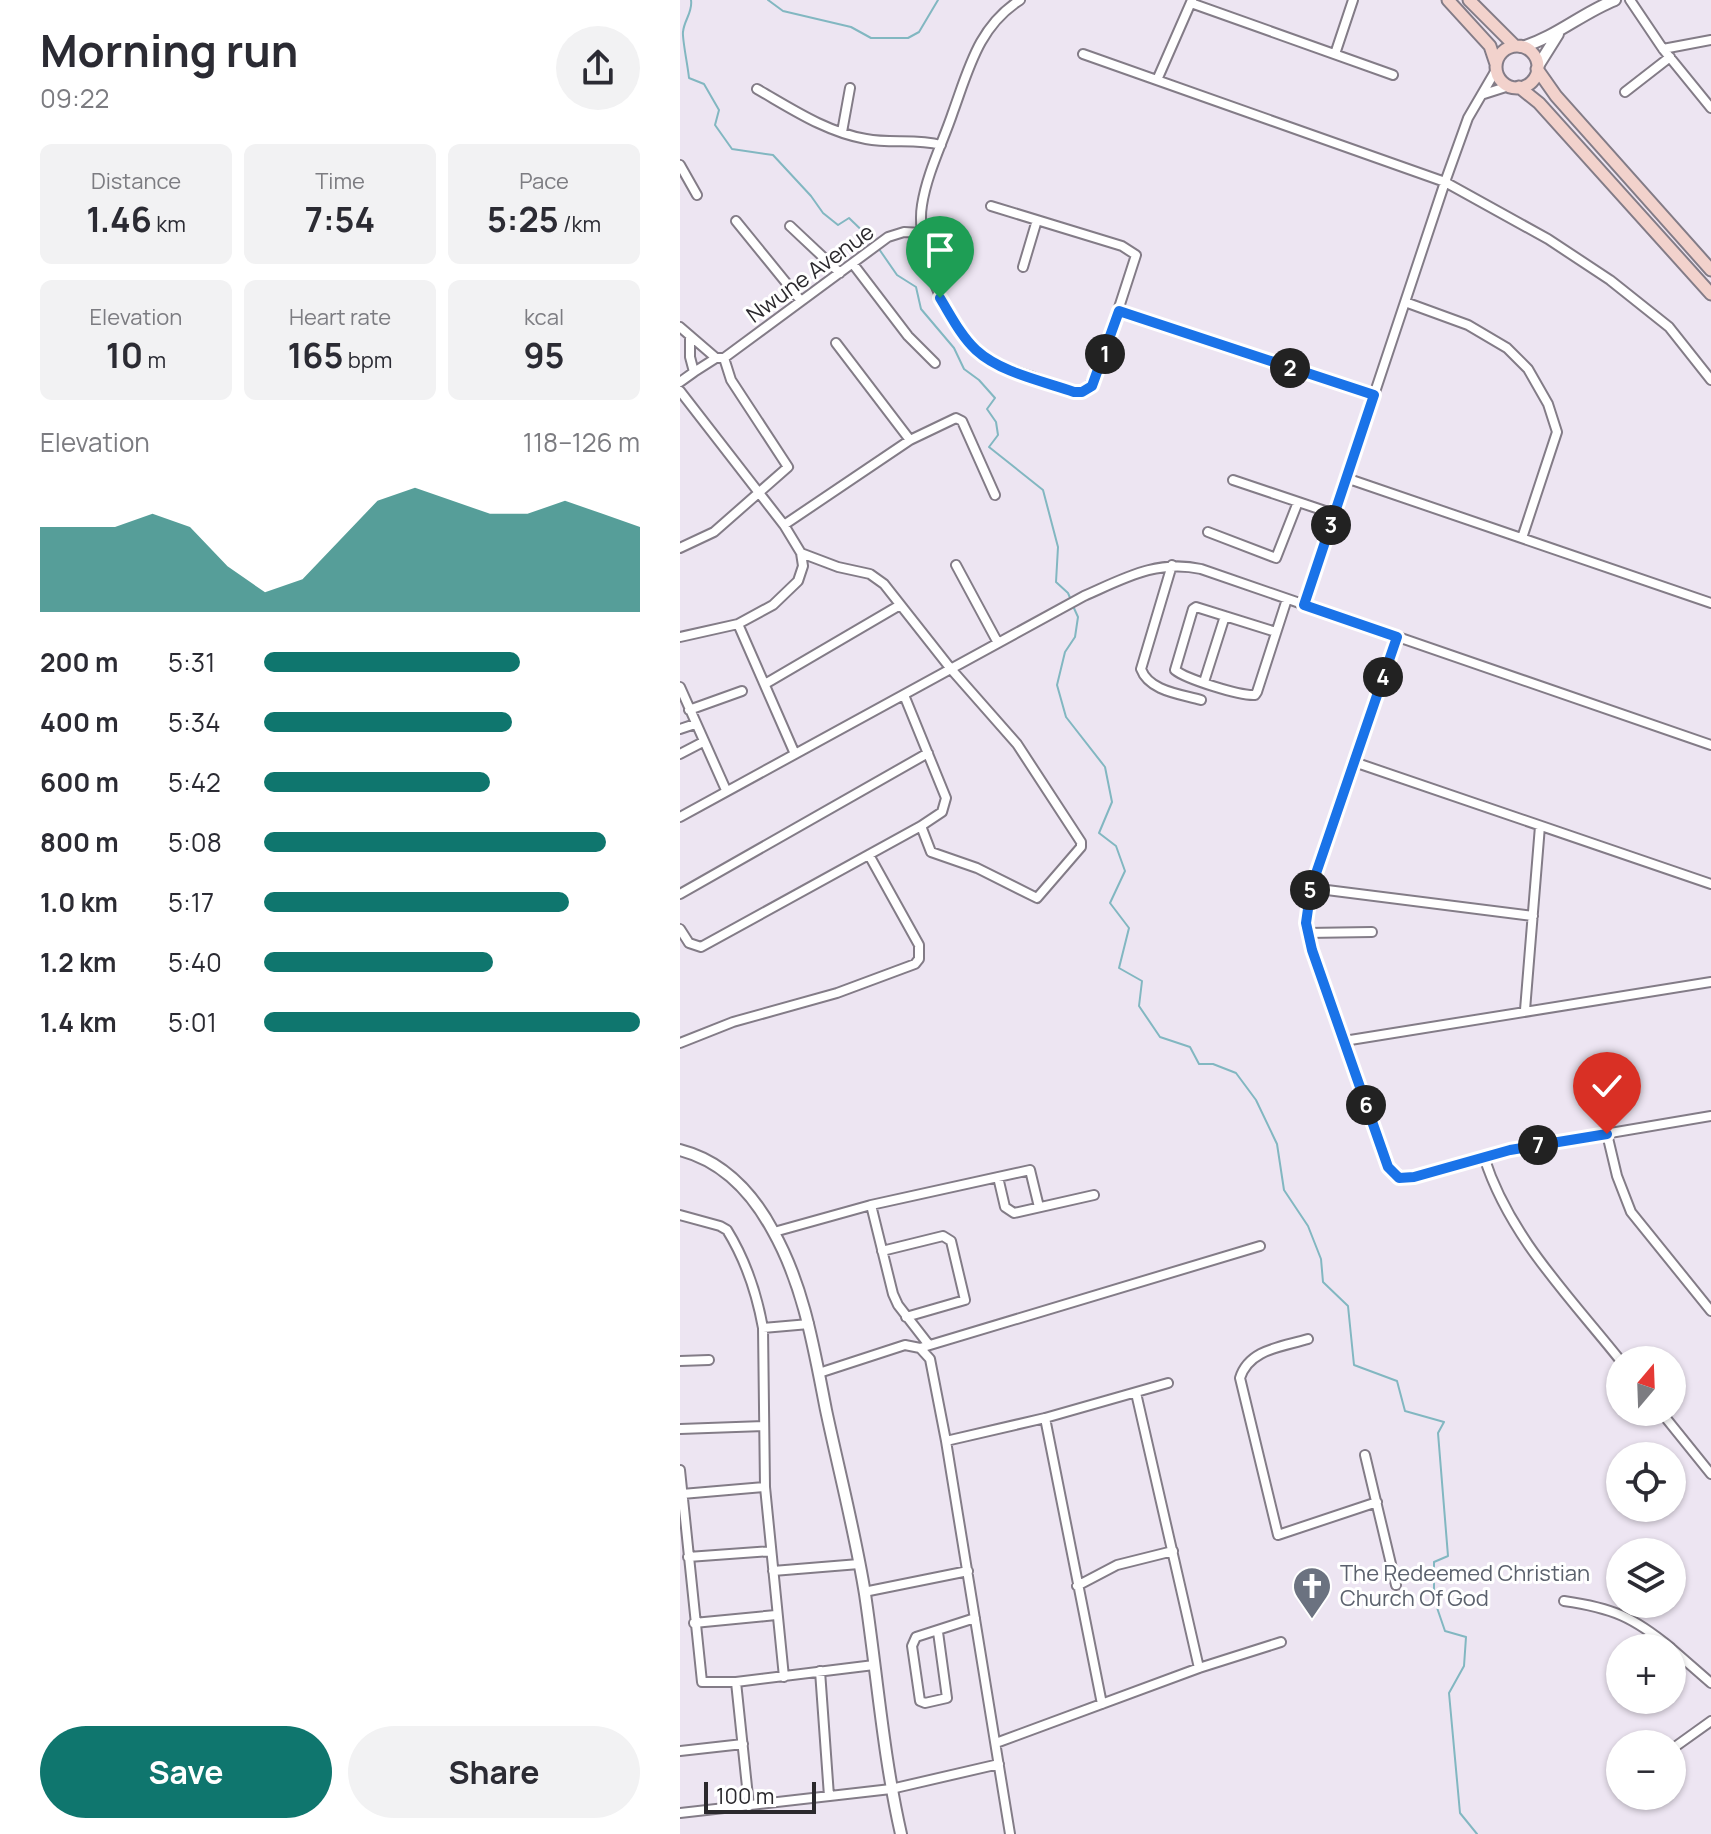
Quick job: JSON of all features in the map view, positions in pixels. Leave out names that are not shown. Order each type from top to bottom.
[{"type":"main road","points":[[1448,0],[1490,46],[1503,82],[1548,113],[1711,294]]},
{"type":"main road","points":[[1469,0],[1518,46],[1533,54],[1556,96],[1711,270]]},
{"type":"main road","points":[[1496,67],[1502,52],[1518,46]]},
{"type":"main road","points":[[1514,87],[1534,79],[1538,68]]},
{"type":"street","points":[[991,206],[1122,246],[1136,255],[1100,366],[1088,389],[1074,392],[1013,370],[978,352],[940,298],[923,233],[921,206],[981,40],[992,23],[1020,0]]},
{"type":"street","points":[[1335,54],[1353,0]]},
{"type":"street","points":[[1518,46],[1541,41],[1615,0]]},
{"type":"street","points":[[1630,0],[1663,49],[1711,108]]},
{"type":"street","points":[[1157,80],[1191,2],[1393,75]]},
{"type":"street","points":[[1538,68],[1547,48],[1563,29]]},
{"type":"street","points":[[1663,49],[1711,40]]},
{"type":"street","points":[[1083,54],[1445,182],[1548,239],[1610,280],[1669,327],[1711,380]]},
{"type":"street","points":[[1625,92],[1670,57]]},
{"type":"street","points":[[1304,605],[1445,182],[1468,118],[1496,67]]},
{"type":"street","points":[[1483,95],[1514,87]]},
{"type":"street","points":[[842,132],[850,88]]},
{"type":"street","points":[[757,89],[814,122],[842,132],[868,139],[923,140],[941,145]]},
{"type":"street","points":[[680,165],[697,195]]},
{"type":"street","points":[[1023,267],[1037,220]]},
{"type":"street","points":[[736,221],[801,301]]},
{"type":"street","points":[[790,226],[840,273]]},
{"type":"street","name":"Nwune Avenue","points":[[680,382],[720,358],[888,237],[904,232],[923,233]]},
{"type":"street","points":[[853,264],[908,336],[935,363]]},
{"type":"street","points":[[1405,302],[1468,325],[1507,348],[1528,369],[1548,404],[1557,432],[1522,538]]},
{"type":"street","points":[[1119,311],[1374,395]]},
{"type":"street","points":[[680,327],[720,358],[731,380],[788,463],[786,470],[714,532],[684,546],[680,537]]},
{"type":"street","points":[[690,336],[694,372]]},
{"type":"street","points":[[836,343],[910,440]]},
{"type":"street","points":[[680,391],[784,525],[801,553],[802,574],[791,590],[773,605],[738,624],[680,637]]},
{"type":"street","points":[[784,525],[910,440],[956,418],[962,421],[995,495]]},
{"type":"street","points":[[1346,478],[1711,603]]},
{"type":"street","points":[[1233,480],[1334,514]]},
{"type":"street","points":[[1208,532],[1276,558],[1298,502]]},
{"type":"street","points":[[801,553],[838,567],[870,574],[884,584],[1032,764],[1081,842],[1081,847],[1037,898],[977,868],[931,852],[921,826]]},
{"type":"street","points":[[956,565],[998,643]]},
{"type":"street","points":[[1172,565],[1141,669],[1153,685],[1201,700]]},
{"type":"street","points":[[680,817],[1084,596],[1142,570],[1172,565],[1201,569],[1711,745]]},
{"type":"street","points":[[1276,632],[1198,607],[1193,609],[1175,670],[1204,682],[1255,695],[1276,632],[1287,599]]},
{"type":"street","points":[[765,684],[900,605]]},
{"type":"street","points":[[1204,682],[1225,616]]},
{"type":"street","points":[[738,624],[795,754]]},
{"type":"street","points":[[1397,637],[1311,888],[1306,913],[1307,933],[1388,1167],[1393,1174],[1407,1179],[1544,1143],[1711,1116]]},
{"type":"street","points":[[680,687],[726,790]]},
{"type":"street","points":[[689,710],[742,691]]},
{"type":"street","points":[[680,929],[689,943],[701,947],[942,812],[946,798],[904,695]]},
{"type":"street","points":[[680,729],[695,724]]},
{"type":"street","points":[[680,754],[703,742]]},
{"type":"street","points":[[680,894],[928,753]]},
{"type":"street","points":[[1354,762],[1711,884]]},
{"type":"street","points":[[1525,1010],[1540,826]]},
{"type":"street","points":[[680,1043],[733,1022],[837,993],[915,964],[920,953],[919,945],[869,855]]},
{"type":"street","points":[[1311,888],[1533,916]]},
{"type":"street","points":[[1307,933],[1372,932]]},
{"type":"street","points":[[1344,1041],[1711,982]]},
{"type":"street","points":[[1607,1134],[1617,1176],[1631,1212],[1711,1311]]},
{"type":"street","points":[[680,1150],[706,1159],[737,1181],[774,1232],[795,1280],[809,1324],[859,1564],[891,1789],[901,1834]]},
{"type":"street","points":[[1484,1157],[1491,1180],[1518,1232],[1609,1346]]},
{"type":"street","points":[[774,1232],[871,1205],[1030,1170],[1039,1207]]},
{"type":"street","points":[[998,1177],[1009,1211],[1014,1213],[1094,1195]]},
{"type":"street","points":[[871,1205],[893,1294],[930,1359],[1010,1834]]},
{"type":"street","points":[[680,1215],[727,1230],[754,1289],[763,1328],[765,1487],[784,1677]]},
{"type":"street","points":[[882,1251],[943,1236],[951,1241],[965,1300],[906,1317]]},
{"type":"street","points":[[819,1373],[905,1345],[924,1347],[1260,1246]]},
{"type":"street","points":[[763,1328],[809,1324]]},
{"type":"street","points":[[1308,1339],[1261,1353],[1244,1365],[1240,1378],[1278,1535],[1377,1502]]},
{"type":"street","points":[[680,1361],[709,1360]]},
{"type":"street","points":[[946,1441],[1045,1418],[1168,1383]]},
{"type":"street","points":[[1136,1393],[1199,1668]]},
{"type":"street","points":[[1045,1418],[1102,1704]]},
{"type":"street","points":[[680,1429],[764,1426]]},
{"type":"street","points":[[1672,1426],[1711,1474]]},
{"type":"street","points":[[1365,1455],[1396,1585]]},
{"type":"street","points":[[680,1470],[701,1681],[706,1684],[736,1682],[874,1665]]},
{"type":"street","points":[[682,1494],[765,1487]]},
{"type":"street","points":[[688,1557],[771,1551]]},
{"type":"street","points":[[1077,1586],[1117,1565],[1173,1551]]},
{"type":"street","points":[[773,1571],[859,1564]]},
{"type":"street","points":[[864,1592],[968,1571]]},
{"type":"street","points":[[1564,1601],[1614,1610],[1652,1634]]},
{"type":"street","points":[[694,1623],[776,1615]]},
{"type":"street","points":[[938,1632],[947,1698],[925,1703],[920,1701],[912,1646],[916,1637],[975,1618]]},
{"type":"street","points":[[996,1743],[1199,1668],[1281,1642]]},
{"type":"street","points":[[1686,1661],[1711,1683]]},
{"type":"street","points":[[820,1671],[829,1796]]},
{"type":"street","points":[[736,1682],[749,1806]]},
{"type":"street","points":[[1686,1739],[1711,1721]]},
{"type":"street","points":[[680,1751],[743,1744]]},
{"type":"street","points":[[680,1813],[891,1789],[999,1764]]},
{"type":"waterway","points":[[691,0],[683,32],[689,78],[704,84],[719,110],[715,125],[732,149],[773,155],[823,213],[838,225],[849,218],[876,244]]},
{"type":"waterway","points":[[768,0],[783,11],[851,27],[871,38],[908,38],[919,32],[938,0]]},
{"type":"waterway","points":[[879,249],[897,275],[916,287],[921,309],[954,348],[964,369],[995,398],[987,409],[996,422],[998,435],[989,447],[1043,490],[1058,547],[1056,582],[1071,600]]},
{"type":"waterway","points":[[1073,606],[1078,617],[1075,637],[1065,652],[1057,685],[1066,717],[1105,767],[1112,802],[1099,833],[1116,846],[1125,871],[1110,903],[1129,928],[1119,968],[1142,981],[1139,1006],[1160,1037],[1190,1047],[1199,1064],[1213,1064],[1236,1073],[1256,1100],[1277,1144],[1284,1190],[1308,1226],[1321,1259],[1323,1282],[1348,1306],[1354,1365],[1397,1381],[1405,1411],[1444,1422],[1438,1433],[1448,1556],[1434,1562],[1434,1599],[1445,1631],[1466,1637],[1464,1666],[1449,1693],[1460,1813],[1477,1834]]},
{"type":"place","name":"The Redeemed Christian Church Of God","points":[[1312,1620]]},
{"type":"route","points":[[940,298],[978,352],[1013,370],[1074,392],[1082,392],[1092,386],[1119,311],[1374,395],[1304,605],[1397,637],[1311,888],[1306,923],[1312,950],[1388,1167],[1399,1178],[1407,1179],[1510,1150],[1607,1134]]}]
